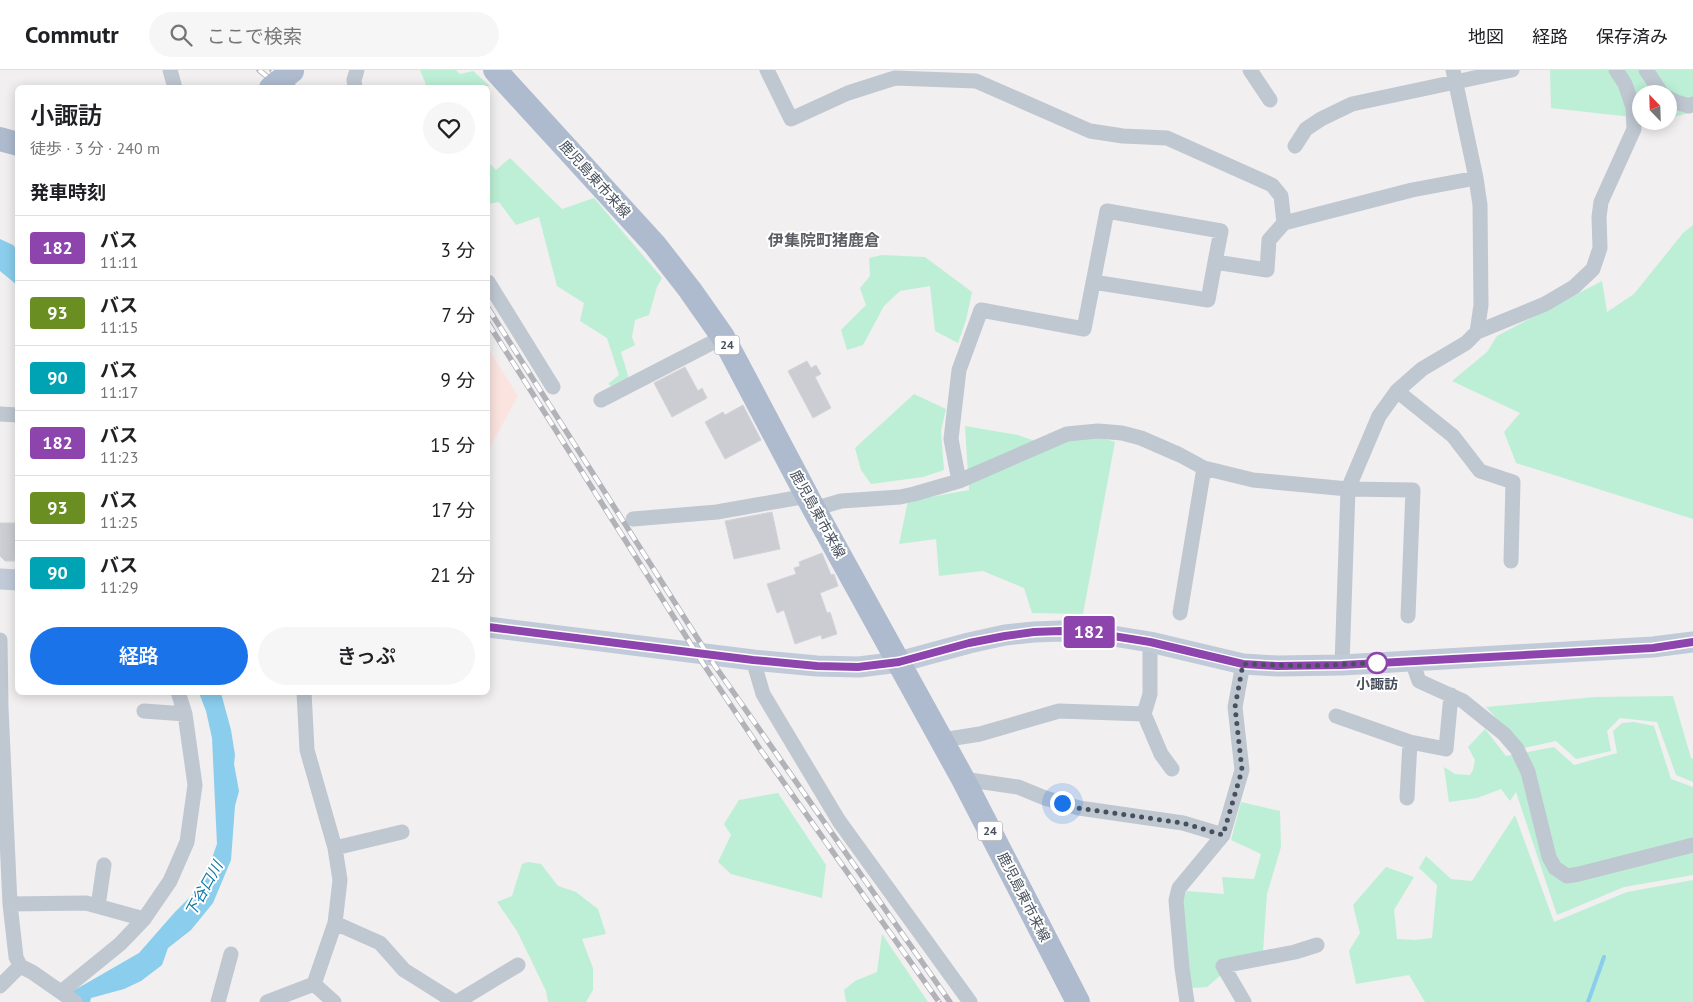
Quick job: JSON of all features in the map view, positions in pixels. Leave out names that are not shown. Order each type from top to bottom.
[{"type":"main road","name":"鹿児島東市来線","points":[[495,70],[655,245],[723,337],[811,503],[963,778],[1078,1002]]},
{"type":"main road","points":[[275,85],[293,71]]},
{"type":"main road","points":[[0,140],[15,143]]},
{"type":"main road","points":[[0,578],[15,580]]},
{"type":"main road","points":[[490,627],[753,660],[817,666],[858,667],[899,662],[969,643],[1005,636],[1061,631],[1088,632],[1150,642],[1243,664],[1277,666],[1342,665],[1653,648],[1693,642]]},
{"type":"street","points":[[170,70],[174,85]]},
{"type":"street","points":[[355,85],[354,80],[357,70]]},
{"type":"street","points":[[767,70],[791,119],[848,94],[895,78],[976,81],[1090,131],[1123,136],[1167,138],[1272,185],[1280,196],[1284,223]]},
{"type":"street","points":[[1250,70],[1270,100]]},
{"type":"street","points":[[1295,146],[1306,129],[1321,119],[1352,104],[1454,76],[1512,70]]},
{"type":"street","points":[[1342,665],[1348,489],[1380,416],[1397,392],[1422,369],[1466,343],[1477,332],[1545,304],[1574,287],[1593,269],[1600,248],[1598,217],[1601,202],[1634,129],[1633,107],[1625,84],[1616,70]]},
{"type":"street","points":[[1646,70],[1656,85]]},
{"type":"street","points":[[1454,76],[1480,205],[1481,305],[1477,332]]},
{"type":"street","points":[[1678,103],[1689,106],[1693,104]]},
{"type":"street","points":[[1215,262],[1267,270],[1269,240],[1284,223],[1412,190],[1476,178]]},
{"type":"street","points":[[959,480],[951,439],[959,370],[981,310],[1084,329],[1093,282],[1107,211],[1221,231],[1208,300],[1093,282]]},
{"type":"street","points":[[490,285],[553,387]]},
{"type":"street","points":[[601,400],[723,337]]},
{"type":"street","points":[[1397,392],[1453,436],[1480,471],[1513,482],[1511,561]]},
{"type":"street","points":[[0,414],[15,415]]},
{"type":"street","points":[[633,519],[841,500],[900,497],[959,480],[1067,434],[1098,431],[1122,433],[1141,438],[1204,468],[1253,480],[1348,489],[1413,490],[1408,616]]},
{"type":"street","points":[[1180,613],[1204,468]]},
{"type":"street","points":[[0,640],[4,848],[16,957],[20,966],[32,972],[67,997],[144,919],[170,881],[187,842],[196,784],[185,714],[179,695]]},
{"type":"street","points":[[1150,642],[1150,694],[1144,714],[1161,754],[1172,769]]},
{"type":"street","points":[[753,660],[763,694],[838,821],[970,1002]]},
{"type":"street","points":[[1412,661],[1419,681],[1463,701],[1504,734],[1516,750],[1528,772],[1549,857],[1555,868],[1567,876],[1693,845]]},
{"type":"street","points":[[1187,1002],[1176,900],[1179,888],[1223,835],[1242,770],[1235,707],[1243,664]]},
{"type":"street","points":[[268,1002],[314,984],[335,922],[340,880],[335,848],[307,750],[304,695]]},
{"type":"street","points":[[1336,716],[1410,742],[1446,749],[1451,695]]},
{"type":"street","points":[[144,711],[185,714]]},
{"type":"street","points":[[942,740],[980,734],[1059,711],[1144,714]]},
{"type":"street","points":[[1407,798],[1410,742]]},
{"type":"street","points":[[963,778],[1018,787],[1078,808],[1183,823],[1223,835]]},
{"type":"street","points":[[335,848],[402,832]]},
{"type":"street","points":[[98,906],[104,865]]},
{"type":"street","points":[[10,904],[86,903],[144,919]]},
{"type":"street","points":[[335,922],[380,944],[404,970],[456,1002],[518,964]]},
{"type":"street","points":[[1244,1002],[1223,966],[1295,952],[1318,945]]},
{"type":"street","points":[[218,1002],[231,954]]},
{"type":"street","points":[[0,986],[20,966]]},
{"type":"street","points":[[314,984],[334,1002]]},
{"type":"shaded area","points":[[490,351],[518,396],[490,447]]},
{"type":"green space","points":[[420,70],[456,70],[460,74],[473,71],[489,85],[426,85]]},
{"type":"green space","points":[[1550,70],[1693,70],[1693,112],[1678,116],[1678,85],[1632,85],[1632,117],[1551,108]]},
{"type":"green space","points":[[510,158],[562,209],[594,198],[662,278],[657,287],[649,315],[635,320],[632,337],[635,345],[621,352],[629,379],[615,388],[608,384],[619,375],[607,338],[580,321],[584,303],[557,286],[539,217],[516,225],[499,202],[490,204],[490,164],[496,170]]},
{"type":"green space","points":[[1693,225],[1693,519],[1516,463],[1504,432],[1520,413],[1452,381],[1487,352],[1497,336],[1602,281],[1607,312],[1634,294],[1683,233]]},
{"type":"green space","points":[[882,255],[925,257],[972,292],[966,320],[958,343],[935,331],[930,286],[900,291],[884,306],[863,345],[847,350],[841,330],[866,305],[860,288],[870,276],[869,258]]},
{"type":"green space","points":[[914,394],[946,409],[941,431],[944,470],[923,477],[871,484],[861,470],[855,448]]},
{"type":"green space","points":[[965,426],[1018,435],[1032,440],[1096,436],[1115,442],[1083,614],[1032,613],[1024,588],[983,571],[939,576],[936,539],[899,544],[908,501],[969,490]]},
{"type":"green space","points":[[1673,696],[1691,758],[1693,759],[1693,782],[1676,775],[1657,722],[1620,718],[1607,731],[1611,751],[1576,759],[1556,741],[1524,748],[1486,707],[1596,697]]},
{"type":"green space","points":[[1634,722],[1654,726],[1671,779],[1693,787],[1693,875],[1624,887],[1557,915],[1516,792],[1510,801],[1501,789],[1477,798],[1449,802],[1444,767],[1455,774],[1470,775],[1475,760],[1468,747],[1485,729],[1506,756],[1554,747],[1574,765],[1617,753],[1613,731],[1622,723]]},
{"type":"green space","points":[[778,793],[826,865],[822,898],[731,874],[718,862],[731,835],[724,824],[739,800]]},
{"type":"green space","points":[[1241,802],[1280,811],[1281,847],[1267,894],[1263,951],[1216,963],[1221,975],[1207,987],[1190,988],[1181,904],[1187,891],[1224,894],[1222,877],[1254,879],[1261,854],[1231,840]]},
{"type":"green space","points":[[1515,815],[1554,922],[1627,892],[1693,880],[1693,1002],[1425,1002],[1409,975],[1356,984],[1349,951],[1360,933],[1353,905],[1386,867],[1414,877],[1394,910],[1397,939],[1415,940],[1432,938],[1437,885],[1419,868],[1426,856],[1451,879],[1472,881]]},
{"type":"green space","points":[[528,862],[541,864],[558,886],[576,892],[598,909],[606,934],[582,939],[593,968],[593,990],[586,1002],[548,1002],[546,991],[517,931],[497,902],[512,896],[522,864]]},
{"type":"green space","points":[[882,934],[928,1002],[846,1002],[844,990],[855,981],[877,972]]},
{"type":"water","points":[[0,239],[15,248],[15,283],[0,271]]},
{"type":"water","name":"下谷口川","points":[[200,695],[222,695],[231,730],[239,791],[235,806],[231,860],[213,903],[191,930],[168,948],[162,965],[141,981],[124,989],[91,998],[90,1002],[65,1002],[73,991],[139,953],[195,892],[210,864],[217,844],[212,738],[206,711]]},
{"type":"building","points":[[807,361],[811,368],[816,365],[821,374],[815,377],[831,408],[813,418],[788,371]]},
{"type":"building","points":[[685,367],[698,391],[702,388],[707,398],[672,417],[654,383]]},
{"type":"building","points":[[743,405],[761,440],[725,459],[705,422],[723,412],[725,415]]},
{"type":"building","points":[[772,512],[780,549],[734,559],[725,521]]},
{"type":"building","points":[[0,523],[15,523],[15,561],[5,561],[0,556]]},
{"type":"building","points":[[822,553],[831,575],[834,574],[838,586],[820,593],[827,613],[830,612],[837,634],[822,639],[821,635],[795,644],[784,610],[777,613],[767,584],[796,574],[794,568],[800,566],[799,562]]},
{"type":"waterway","points":[[1588,1002],[1604,957]]},
{"type":"railway","points":[[259,70],[277,85]]},
{"type":"railway","points":[[272,70],[291,85]]},
{"type":"railway","points":[[490,311],[715,666],[950,1002]]},
{"type":"railway","points":[[490,326],[704,665],[760,749],[939,1002]]},
{"type":"bus line","name":"182","points":[[490,627],[753,660],[817,666],[858,667],[899,662],[969,643],[1005,636],[1061,631],[1088,632],[1150,642],[1243,664],[1277,666],[1342,665],[1653,648],[1693,642]]},
{"type":"place","name":"小諏訪","points":[[1377,663]]},
{"type":"district","name":"伊集院町猪鹿倉","points":[[824,240]]},
{"type":"route","points":[[1062,803],[1078,808],[1183,823],[1223,835],[1242,770],[1235,707],[1243,664],[1306,666],[1377,663]]}]
